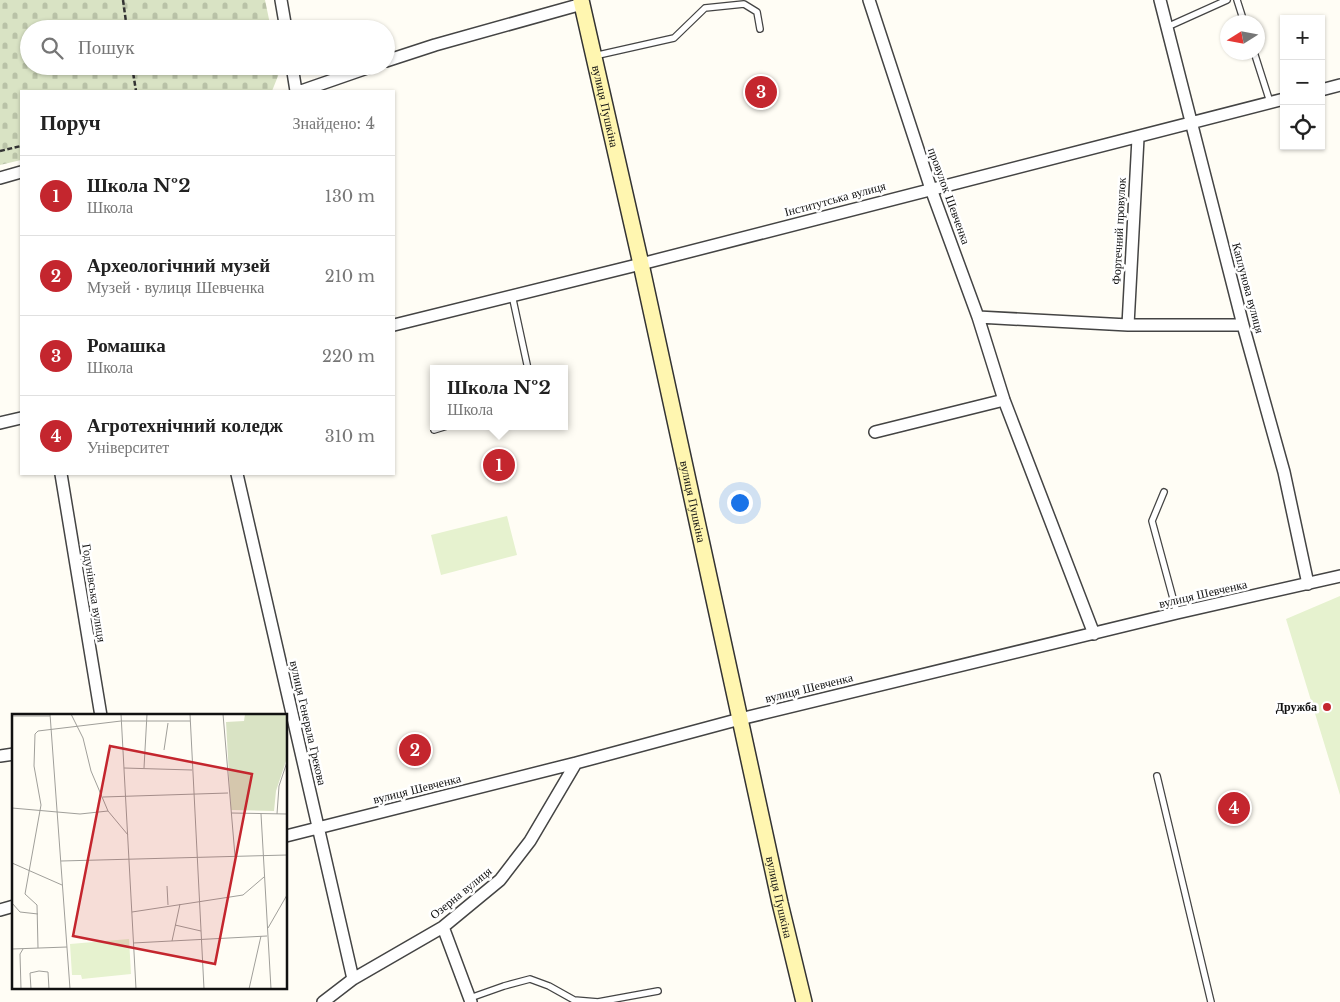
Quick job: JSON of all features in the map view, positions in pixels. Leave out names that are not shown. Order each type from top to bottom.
[{"type":"street","points":[[281,0],[284,20]]},
{"type":"street","name":"провулок Шевченка","points":[[869,0],[931,188],[978,318],[1004,400],[1094,634]]},
{"type":"street","name":"Каплунова вулиця","points":[[1160,0],[1243,325],[1284,472],[1308,584]]},
{"type":"street","points":[[395,59],[435,44],[582,2]]},
{"type":"street","name":"вулиця Пушкіна","points":[[582,2],[780,904],[804,1002]]},
{"type":"street","points":[[293,75],[296,90]]},
{"type":"street","points":[[304,90],[347,75]]},
{"type":"street","points":[[1325,89],[1340,85]]},
{"type":"street","name":"Інститутська вулиця","points":[[395,325],[641,264],[931,188],[1138,138],[1190,122],[1280,100]]},
{"type":"street","name":"Фортечний провулок","points":[[1128,325],[1138,138]]},
{"type":"street","points":[[0,178],[20,172]]},
{"type":"street","points":[[978,318],[1128,325],[1243,325]]},
{"type":"street","points":[[875,432],[1004,400]]},
{"type":"street","points":[[0,423],[20,418]]},
{"type":"street","name":"Годунівська вулиця","points":[[61,475],[101,714]]},
{"type":"street","name":"вулиця Генерала Грекова","points":[[236,475],[353,979]]},
{"type":"street","name":"вулиця Шевченка","points":[[288,836],[576,763],[740,719],[1177,613],[1340,576]]},
{"type":"street","name":"Озерна вулиця","points":[[323,1002],[353,979],[443,927],[500,880],[530,841],[576,763]]},
{"type":"street","points":[[443,927],[471,1000]]},
{"type":"lane","points":[[1167,27],[1227,0]]},
{"type":"lane","points":[[1237,0],[1242,15]]},
{"type":"lane","points":[[594,56],[674,38],[705,8],[744,4],[757,12],[760,29]]},
{"type":"lane","points":[[1257,60],[1270,102]]},
{"type":"lane","points":[[512,296],[527,365]]},
{"type":"lane","points":[[1164,492],[1152,521],[1177,613]]},
{"type":"lane","points":[[1157,776],[1211,1002]]},
{"type":"lane","points":[[471,1000],[504,986],[530,979],[549,986],[574,1000],[598,1002],[658,991]]},
{"type":"path","points":[[123,0],[126,20]]},
{"type":"path","points":[[133,75],[136,90]]},
{"type":"path","points":[[0,152],[20,146]]},
{"type":"green space","points":[[0,0],[265,0],[269,20],[20,20],[20,75],[278,75],[272,90],[20,90],[20,160],[0,165]]},
{"type":"green space","points":[[507,516],[517,555],[441,575],[431,535]]},
{"type":"green space","name":"Дружба","points":[[1340,596],[1340,795],[1286,619]]},
{"type":"place","name":"Ромашка","points":[[761,92]]},
{"type":"place","name":"Школа №2","points":[[499,465]]},
{"type":"place","name":"Дружба","points":[[1327,707]]},
{"type":"place","name":"Археологічний музей","points":[[415,750]]},
{"type":"place","name":"Агротехнічний коледж","points":[[1234,808]]}]
